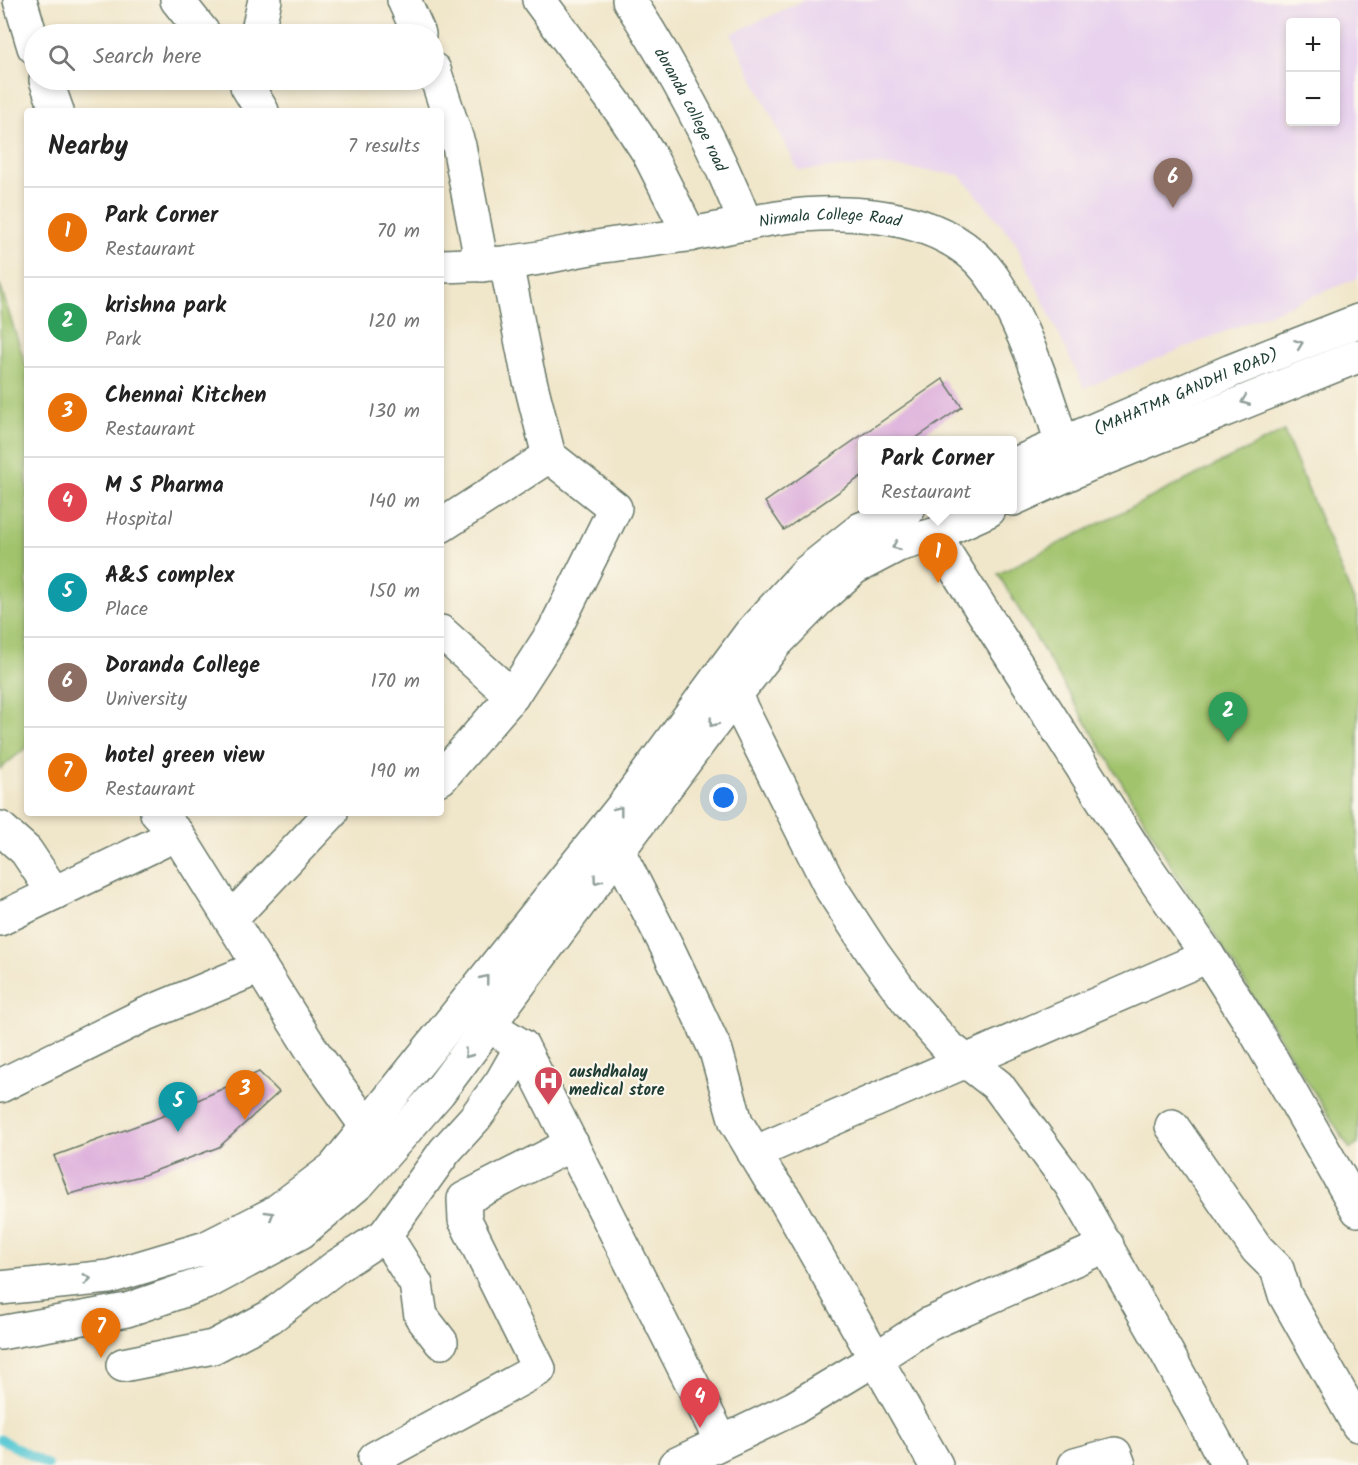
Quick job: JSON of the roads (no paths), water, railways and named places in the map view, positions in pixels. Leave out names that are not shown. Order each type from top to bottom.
[{"type":"street","points":[[20,0],[27,24]]},
{"type":"street","points":[[177,0],[196,24]]},
{"type":"street","points":[[259,24],[265,0]]},
{"type":"street","points":[[404,0],[415,24]]},
{"type":"street","name":"doranda college road","points":[[629,0],[651,33],[714,148],[746,224]]},
{"type":"street","points":[[552,3],[648,153],[690,235]]},
{"type":"street","points":[[50,90],[56,108]]},
{"type":"street","points":[[441,90],[527,369],[549,456],[615,508],[554,631],[512,696],[444,775]]},
{"type":"street","name":"Nirmala College Road","points":[[444,266],[494,264],[690,235],[778,218],[846,215],[888,218],[911,224],[953,238],[974,255],[992,275],[1003,293],[1025,342],[1066,458]]},
{"type":"street","name":"(MAHATMA GANDHI ROAD)","points":[[1017,464],[1066,458],[1231,371],[1358,321]]},
{"type":"street","points":[[1017,496],[1066,458],[1358,356]]},
{"type":"street","points":[[444,524],[549,456]]},
{"type":"street","points":[[15,1287],[109,1277],[206,1248],[273,1214],[334,1168],[624,805],[750,634],[807,572],[861,530],[899,514]]},
{"type":"street","points":[[0,1333],[127,1310],[208,1282],[301,1232],[360,1182],[439,1092],[775,644],[818,600],[854,568],[898,545],[934,535],[980,514]]},
{"type":"street","points":[[934,535],[1140,858],[1208,956],[1253,1027],[1358,1209]]},
{"type":"street","points":[[444,635],[512,696]]},
{"type":"street","points":[[735,696],[832,890],[910,1004],[947,1047],[998,1086],[1071,1185],[1107,1245],[1228,1465]]},
{"type":"street","points":[[231,919],[328,816]]},
{"type":"street","points":[[0,919],[54,893],[167,824],[231,919],[312,1050],[367,1127]]},
{"type":"street","points":[[0,828],[26,851],[54,893]]},
{"type":"street","points":[[618,851],[668,948],[716,1051],[736,1122],[754,1154],[786,1201],[936,1465]]},
{"type":"street","points":[[754,1154],[1208,956]]},
{"type":"street","points":[[0,1086],[144,1015],[260,967]]},
{"type":"street","points":[[490,1026],[522,1046],[721,1442]]},
{"type":"street","points":[[123,1365],[213,1347],[270,1317],[338,1266],[385,1235],[445,1151],[475,1118],[502,1082],[522,1046]]},
{"type":"street","points":[[1172,1126],[1257,1249],[1277,1269],[1285,1295],[1358,1425]]},
{"type":"street","points":[[375,1458],[539,1369],[465,1220],[464,1199],[572,1144]]},
{"type":"street","points":[[385,1235],[416,1284],[421,1316],[441,1342]]},
{"type":"street","points":[[675,1465],[794,1408],[929,1323],[1107,1245]]},
{"type":"street","points":[[1075,1465],[1115,1454],[1119,1465]]},
{"type":"waterway","points":[[0,1439],[48,1465]]},
{"type":"place","name":"Doranda College","points":[[1173,208]]},
{"type":"place","name":"Park Corner","points":[[938,583]]},
{"type":"place","name":"krishna park","points":[[1228,742]]},
{"type":"place","name":"aushdhalay medical store","points":[[548,1106]]},
{"type":"place","name":"Chennai Kitchen","points":[[245,1120]]},
{"type":"place","name":"A&S complex","points":[[178,1132]]},
{"type":"place","name":"hotel green view","points":[[101,1358]]},
{"type":"place","name":"M S Pharma","points":[[700,1428]]}]
